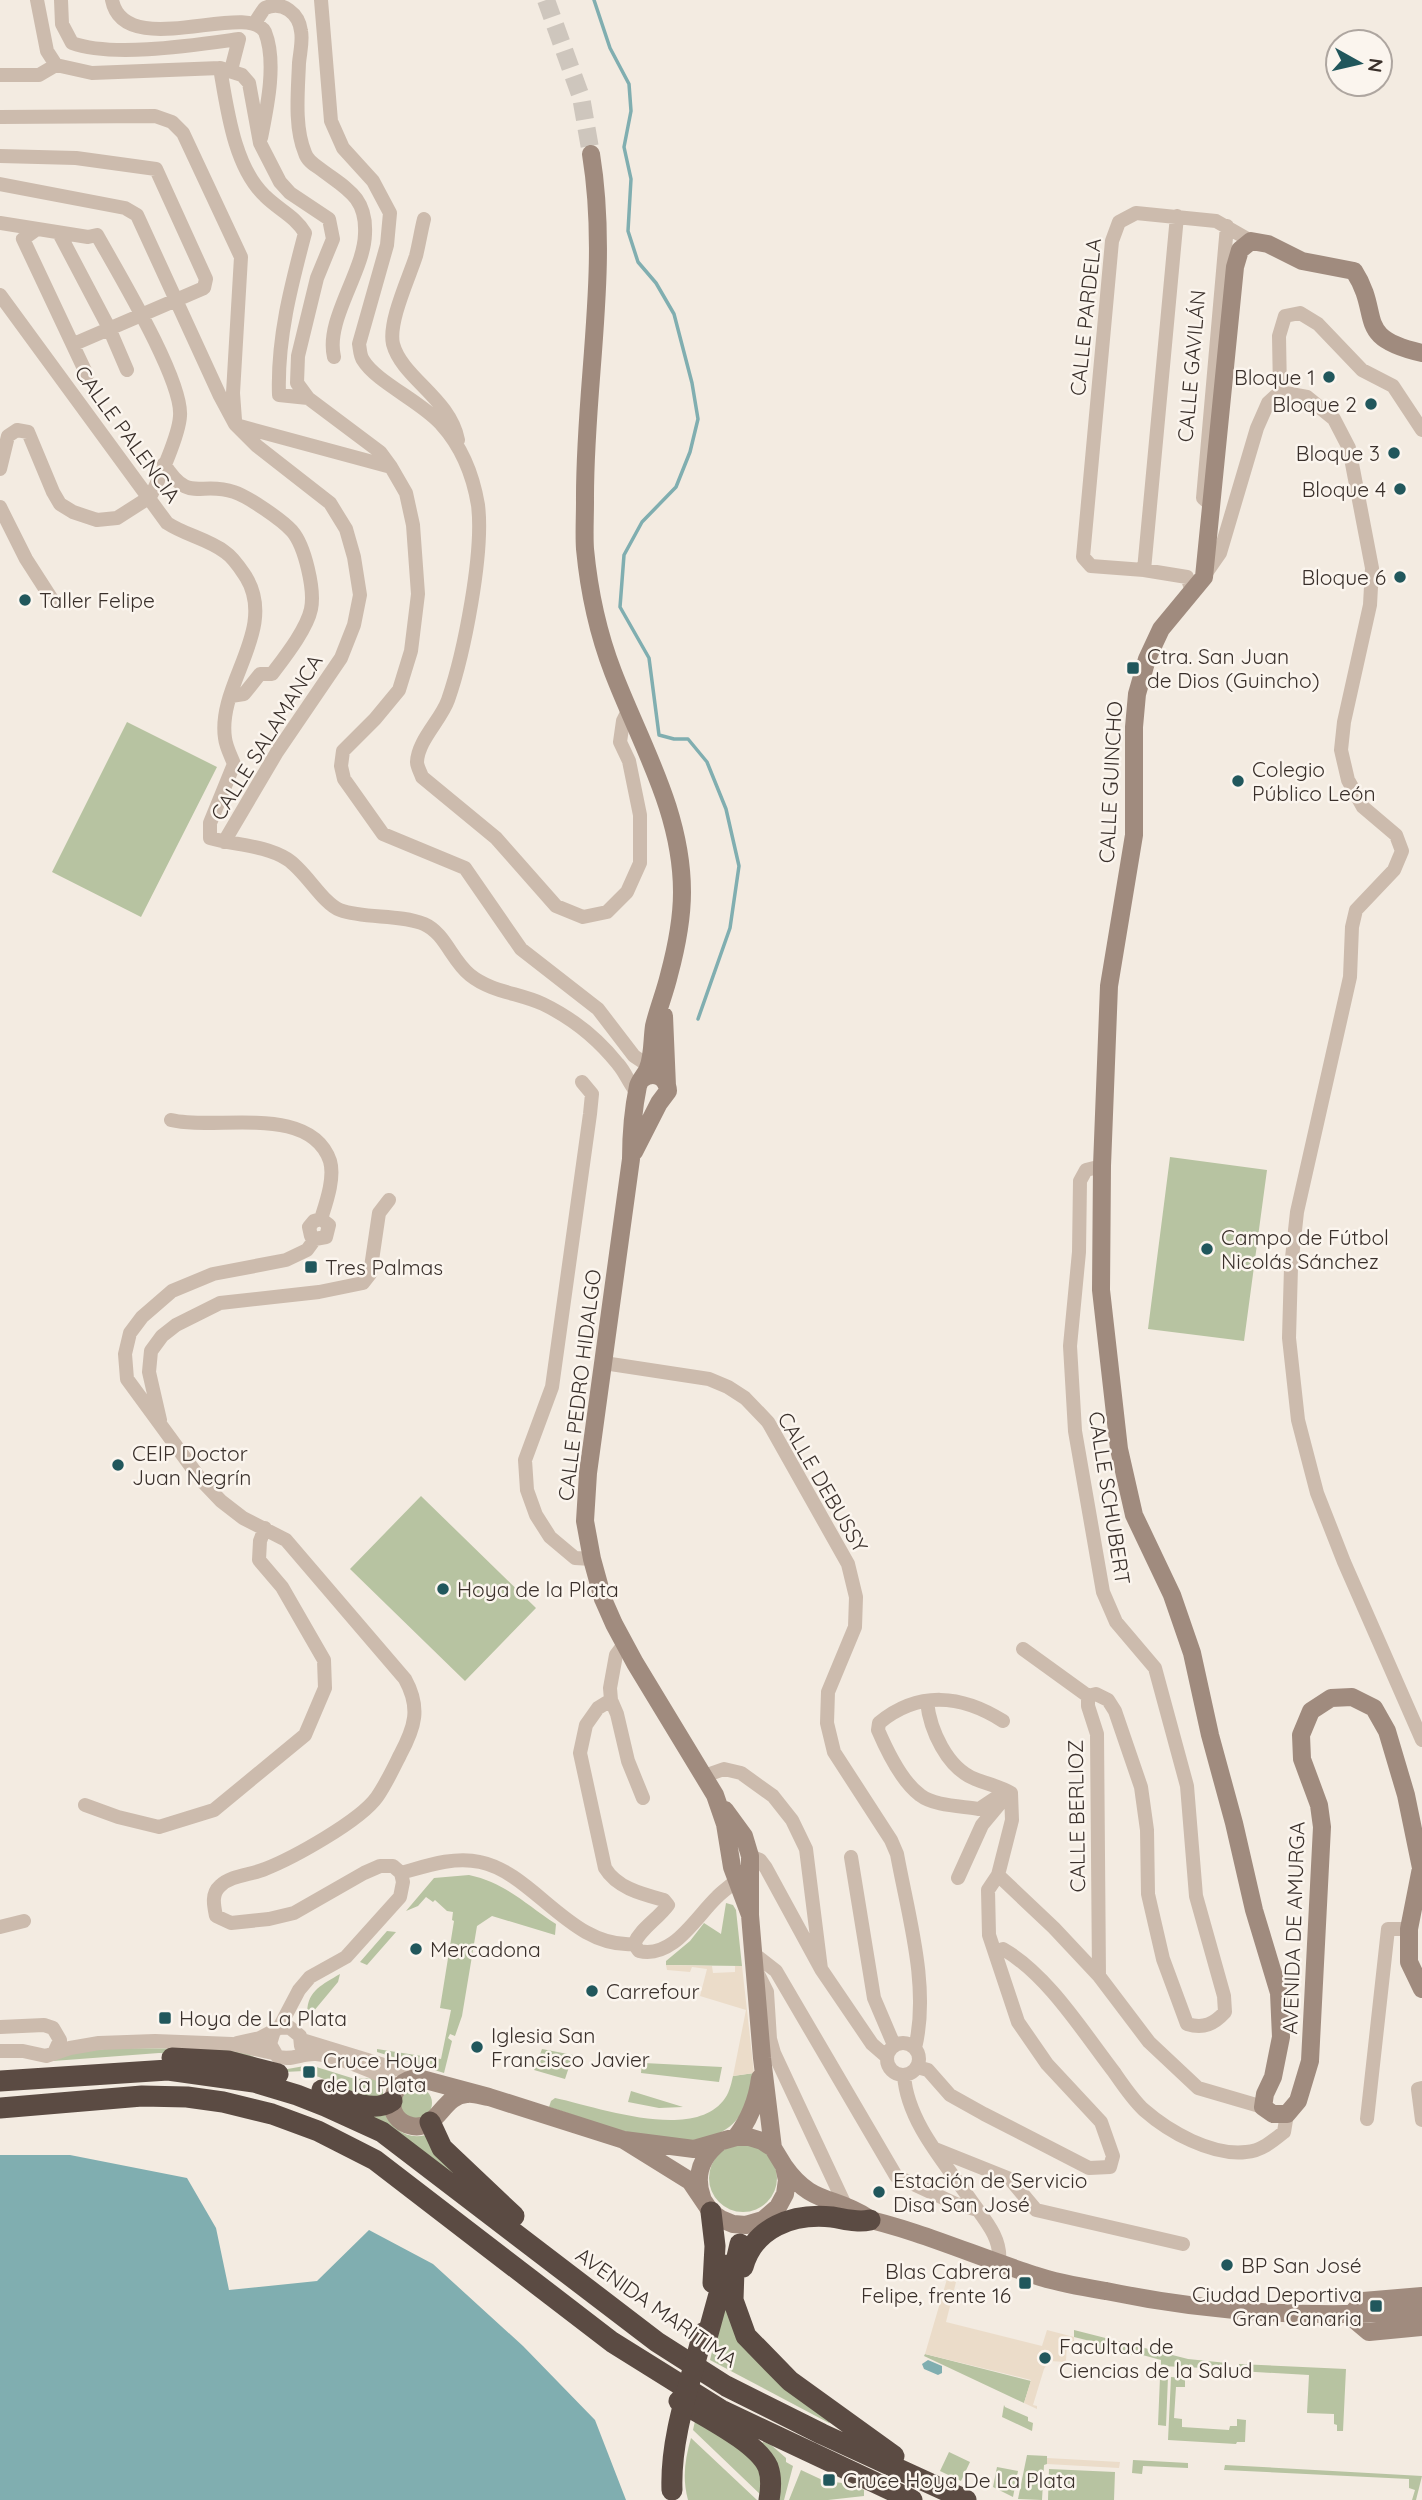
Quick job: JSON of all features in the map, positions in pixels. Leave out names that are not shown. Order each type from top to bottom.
[{"type":"highway","points":[[0,2081],[51,2078],[131,2059],[195,2059],[267,2070],[370,2107],[385,2106],[393,2098]]},
{"type":"highway","name":"AVENIDA MARITIMA","points":[[51,2078],[168,2070],[276,2088],[343,2114],[382,2132],[657,2342],[726,2386],[822,2434],[966,2500]]},
{"type":"highway","points":[[0,2108],[142,2096],[187,2097],[223,2102],[272,2114],[332,2138],[375,2160],[612,2342],[667,2393],[754,2448],[768,2468],[771,2479],[769,2500]]},
{"type":"highway","points":[[435,2117],[442,2148],[563,2260],[602,2301]]},
{"type":"highway","points":[[706,2334],[716,2246],[708,2207]]},
{"type":"highway","points":[[761,2353],[745,2316],[741,2298],[744,2265],[759,2238],[785,2221],[804,2217],[830,2217],[861,2222],[870,2220]]},
{"type":"highway","points":[[676,2494],[671,2468],[674,2446],[727,2263],[763,2219]]},
{"type":"highway","points":[[740,2244],[734,2270],[733,2300],[746,2336],[761,2353],[790,2381],[890,2453],[976,2500]]},
{"type":"highway","points":[[612,2342],[721,2410],[912,2500]]},
{"type":"street","points":[[37,0],[47,51],[56,65]]},
{"type":"street","points":[[61,0],[62,24],[72,43],[91,50],[184,47],[239,39],[225,69],[237,148],[248,172],[264,196],[300,223],[306,233],[289,292],[278,376],[279,395],[308,398]]},
{"type":"street","points":[[112,0],[119,16],[131,24],[159,26],[240,19],[256,21],[265,30],[269,53],[269,98],[260,143]]},
{"type":"street","points":[[321,0],[331,121],[342,148],[373,181],[390,213],[387,245],[359,344],[362,359],[441,423],[466,460],[474,482],[478,509],[474,581],[459,660],[447,703],[422,747],[417,763],[422,777],[496,838],[556,906],[583,917],[607,912],[627,892],[640,863],[640,815],[629,761],[620,741],[623,721],[629,709]]},
{"type":"street","points":[[256,21],[267,7],[279,4],[290,6],[297,15],[302,33],[299,114],[301,143],[306,158],[344,184],[357,198],[364,217],[366,236],[336,328],[332,346],[334,357]]},
{"type":"street","points":[[0,75],[39,75],[56,65],[92,73],[225,69],[242,75],[249,83],[260,143],[285,187],[329,219],[333,239],[317,278],[298,356],[297,383],[308,398],[380,452],[406,493],[413,525],[418,594],[411,651],[399,690],[376,719],[343,751],[341,766],[344,779],[383,834],[465,868],[521,949],[598,1009],[666,1096],[659,1103],[631,1159]]},
{"type":"street","points":[[0,117],[155,116],[172,122],[183,132],[241,257],[233,393],[235,424],[391,467]]},
{"type":"street","points":[[591,154],[597,191],[598,259],[585,460],[585,548],[599,629],[629,709],[658,775],[679,845],[682,893],[677,933],[655,1023],[651,1080]]},
{"type":"street","points":[[0,156],[76,159],[156,169],[206,279],[204,288],[74,344]]},
{"type":"street","name":"CALLE SALAMANCA","points":[[0,184],[125,208],[137,215],[220,397],[235,424],[257,446],[330,503],[346,530],[354,557],[360,595],[354,625],[341,658],[276,752],[224,842],[260,849],[286,858],[339,910],[427,925],[441,938],[469,974],[490,988],[526,996],[548,1006],[586,1031],[620,1066],[628,1082],[651,1080]]},
{"type":"street","name":"CALLE PARDELA","points":[[1144,570],[1091,566],[1083,557],[1112,241],[1119,222],[1136,213],[1216,221],[1251,240]]},
{"type":"street","points":[[1177,216],[1144,570],[1187,577],[1192,591]]},
{"type":"street","points":[[424,219],[416,255],[392,330],[393,344],[403,362],[445,409],[455,428],[459,450]]},
{"type":"street","points":[[0,223],[88,237],[97,235],[170,373],[179,399],[180,418],[150,497],[117,518],[97,520],[73,512],[60,504],[28,432],[17,430],[8,436],[0,469]]},
{"type":"street","name":"CALLE GAVILÁN","points":[[1212,506],[1203,498],[1227,226]]},
{"type":"street","points":[[37,229],[23,239],[88,375]]},
{"type":"street","name":"CALLE PALENCIA","points":[[60,233],[109,328],[127,370]]},
{"type":"street","points":[[1251,240],[1268,244],[1303,261],[1354,271],[1365,288],[1368,313],[1377,335],[1400,348],[1422,353]]},
{"type":"street","name":"CALLE GAVILÁN","points":[[1204,577],[1235,267],[1240,250],[1251,240]]},
{"type":"street","name":"CALLE PALENCIA","points":[[0,295],[167,523],[182,533],[225,551],[238,564],[251,585],[256,608],[254,632],[231,696],[225,738],[234,764],[210,823],[210,838],[224,842]]},
{"type":"street","points":[[1204,577],[1220,553],[1257,428],[1268,403],[1280,392],[1279,336],[1285,316],[1300,313],[1318,324],[1362,370],[1393,386],[1422,430]]},
{"type":"street","points":[[1280,392],[1307,397],[1334,419],[1349,448],[1372,568],[1370,605],[1344,722],[1341,750],[1348,780],[1363,807],[1396,835],[1402,851],[1394,870],[1356,910],[1352,927],[1350,976],[1297,1212],[1291,1267],[1290,1352],[1298,1420],[1317,1493],[1422,1740]]},
{"type":"street","points":[[164,464],[173,478],[185,488],[230,491],[248,498],[292,532],[303,552],[311,587],[311,610],[291,648],[272,674],[260,674],[244,694],[231,696]]},
{"type":"street","points":[[0,507],[26,559],[53,601]]},
{"type":"street","name":"CALLE GUINCHO","points":[[1204,577],[1161,629],[1147,659],[1137,694],[1134,835],[1109,986],[1102,1166],[1101,1290],[1119,1448],[1134,1515],[1172,1595],[1192,1653],[1254,1910],[1279,1993],[1281,2037],[1273,2077],[1265,2094],[1263,2107]]},
{"type":"street","points":[[631,1159],[632,1114],[651,1080],[664,992]]},
{"type":"street","points":[[582,1082],[592,1094],[552,1387],[525,1460],[527,1490],[536,1516],[550,1536],[575,1558],[592,1559]]},
{"type":"street","points":[[171,1120],[186,1124],[279,1124],[306,1134],[320,1145],[330,1162],[330,1179],[321,1219],[314,1221],[309,1227],[311,1236],[315,1239],[307,1250],[286,1260],[213,1274],[172,1292],[142,1317],[130,1333],[125,1354],[127,1379],[201,1480],[220,1501],[243,1518],[286,1540],[405,1679],[415,1708],[413,1725],[405,1745],[375,1799],[360,1813],[303,1851],[264,1870],[234,1878],[219,1886],[213,1901],[216,1916],[231,1923],[294,1913],[380,1866],[393,1866],[401,1873],[403,1882],[400,1897],[346,1957],[310,1977],[299,1990],[270,2044],[273,2053]]},
{"type":"street","name":"CALLE PEDRO HIDALGO","points":[[631,1159],[588,1473],[586,1521],[592,1559],[603,1599],[625,1643],[715,1795],[736,1839],[751,1859],[750,1915],[762,2058],[773,2148]]},
{"type":"street","name":"CALLE SCHUBERT","points":[[1088,1696],[1096,1694],[1108,1700],[1115,1711],[1141,1787],[1147,1830],[1148,1894],[1163,1959],[1187,2024],[1197,2027],[1215,2023],[1225,2011],[1224,1996],[1196,1896],[1187,1786],[1155,1668],[1116,1622],[1103,1592],[1075,1431],[1070,1346],[1079,1252],[1080,1181],[1086,1170],[1102,1166]]},
{"type":"street","points":[[162,1428],[149,1373],[151,1350],[162,1336],[176,1325],[220,1303],[319,1292],[363,1283],[370,1273],[379,1213],[389,1200]]},
{"type":"street","name":"CALLE DEBUSSY","points":[[604,1363],[709,1379],[745,1398],[768,1422],[848,1564],[856,1597],[855,1627],[828,1692],[827,1723],[834,1752],[891,1840],[897,1854],[919,1978],[920,2028],[915,2048]]},
{"type":"street","points":[[85,1805],[159,1827],[214,1810],[305,1735],[325,1688],[324,1660],[282,1587],[259,1560],[260,1541],[265,1528]]},
{"type":"street","points":[[625,1643],[616,1655],[610,1688],[611,1700],[628,1761],[643,1798]]},
{"type":"street","points":[[1023,1649],[1088,1696]]},
{"type":"street","name":"CALLE BERLIOZ","points":[[1088,1696],[1088,1706],[1097,1734],[1099,1976]]},
{"type":"street","name":"AVENIDA DE AMURGA","points":[[1287,2114],[1298,2101],[1310,2062],[1322,1827],[1319,1805],[1302,1759],[1301,1735],[1311,1712],[1331,1698],[1352,1697],[1374,1708],[1387,1731],[1406,1795],[1421,1866],[1409,1929],[1409,1962],[1422,1989]]},
{"type":"street","points":[[611,1700],[598,1709],[586,1726],[579,1753],[598,1845],[605,1868],[612,1879],[628,1888],[664,1900],[668,1905],[637,1936],[634,1944]]},
{"type":"street","points":[[1003,1721],[970,1703],[947,1700],[908,1704],[879,1723],[878,1730],[904,1776],[920,1795],[933,1801],[979,1810],[1000,1795],[1011,1793]]},
{"type":"street","points":[[926,1702],[934,1732],[961,1772],[1011,1793]]},
{"type":"street","points":[[704,1776],[724,1769],[741,1773],[772,1796],[792,1820],[806,1849],[821,1969]]},
{"type":"street","points":[[851,1857],[874,1998],[891,2051],[890,2068],[898,2074],[928,2070],[950,2095],[984,2114],[1090,2168],[1110,2168],[1113,2156],[1101,2122],[1047,2064],[1018,2022],[989,1935],[988,1890],[998,1875],[1013,1820],[1011,1793]]},
{"type":"street","points":[[958,1878],[982,1825],[997,1805],[1011,1793]]},
{"type":"street","name":"AVENIDA DE AMURGA","points":[[1406,1795],[1421,1829]]},
{"type":"street","name":"CALLE PEDRO HIDALGO","points":[[736,1839],[740,1887],[750,1915]]},
{"type":"street","points":[[634,1944],[639,1951],[652,1954],[664,1950],[718,1895],[740,1887],[751,1859],[760,1860],[821,1969],[872,2044],[891,2051]]},
{"type":"street","points":[[401,1873],[456,1861],[479,1861],[497,1867],[571,1922],[608,1943],[634,1944]]},
{"type":"street","points":[[995,1952],[1003,1949],[1036,1976],[1060,2002],[1143,2109],[1190,2141],[1218,2149],[1246,2152],[1267,2146],[1284,2132],[1287,2114],[1273,2114],[1263,2107],[1198,2088],[1149,2042],[1099,1976],[1054,1928],[998,1875]]},
{"type":"street","points":[[0,1927],[24,1921]]},
{"type":"street","points":[[1367,2119],[1388,1929],[1409,1929]]},
{"type":"street","points":[[755,1961],[767,1992],[770,2039],[774,2053],[846,2207]]},
{"type":"street","points":[[755,1961],[776,1971],[896,2176],[956,2204],[978,2210]]},
{"type":"street","points":[[295,2056],[301,2049],[299,1990]]},
{"type":"street","points":[[0,2051],[23,2051],[49,2026],[57,2031],[99,2043]]},
{"type":"street","points":[[232,2045],[289,2027],[300,2036],[400,2070],[437,2089],[441,2103],[435,2117]]},
{"type":"street","points":[[4,2028],[34,2040],[46,2056],[99,2043],[155,2041],[232,2045],[273,2053],[281,2058],[316,2054],[386,2077],[392,2083],[395,2113],[407,2124],[423,2126],[460,2095],[489,2097]]},
{"type":"street","points":[[54,2053],[60,2040],[57,2031]]},
{"type":"street","points":[[891,2051],[903,2042],[915,2048],[919,2057],[910,2071],[910,2108],[998,2243],[999,2262]]},
{"type":"street","name":"CALLE PEDRO HIDALGO","points":[[728,2139],[749,2119],[758,2095],[762,2058]]},
{"type":"street","points":[[393,2098],[400,2085],[419,2079],[489,2097],[624,2140],[694,2149],[728,2139],[749,2137],[773,2148],[803,2189],[819,2198],[857,2211],[870,2220]]},
{"type":"street","points":[[1422,2088],[1418,2089],[1422,2120]]},
{"type":"street","points":[[708,2207],[700,2192],[700,2169],[712,2149],[728,2139]]},
{"type":"street","points":[[624,2140],[690,2181],[708,2207],[721,2220],[733,2224],[746,2225],[806,2209],[837,2213],[870,2220],[1052,2280],[1171,2304],[1290,2315],[1350,2316],[1422,2311]]},
{"type":"street","points":[[935,2149],[1010,2179],[1036,2210],[1183,2244]]},
{"type":"street","points":[[763,2219],[778,2207],[785,2194],[787,2180],[784,2166]]},
{"type":"street","points":[[1350,2316],[1363,2301],[1422,2296]]},
{"type":"street","points":[[1350,2316],[1369,2332],[1422,2328]]},
{"type":"green space","points":[[127,722],[217,767],[141,917],[52,872]]},
{"type":"green space","name":"Campo de Fútbol Nicolás Sánchez","points":[[1170,1157],[1267,1170],[1244,1341],[1148,1329]]},
{"type":"green space","name":"Hoya de la Plata","points":[[421,1496],[536,1608],[465,1681],[350,1569]]},
{"type":"green space","points":[[469,1875],[494,1883],[525,1902],[556,1924],[555,1935],[492,1916],[477,1926],[462,2016],[455,2036],[450,2034],[448,2038],[452,2041],[444,2073],[377,2052],[377,2049],[441,2059],[451,2010],[440,2008],[454,1921],[453,1912],[426,1897],[418,1906],[406,1911],[434,1878]]},
{"type":"green space","points":[[726,1903],[733,1905],[736,1910],[742,1966],[666,1965],[666,1961],[690,1941],[704,1923],[721,1934]]},
{"type":"green space","points":[[387,1931],[396,1932],[367,1965],[360,1962]]},
{"type":"green space","points":[[340,1974],[338,1982],[308,2018],[307,2009],[311,1996],[320,1986]]},
{"type":"green space","points":[[115,2048],[221,2049],[248,2054],[282,2070],[310,2065],[355,2079],[375,2078],[383,2084],[383,2096],[355,2097],[346,2088],[304,2071],[284,2072],[190,2054],[159,2053],[53,2061],[64,2053]]},
{"type":"green space","points":[[542,2049],[573,2055],[565,2079],[534,2070]]},
{"type":"green space","points":[[642,2062],[722,2067],[719,2082],[641,2073]]},
{"type":"green space","points":[[754,2073],[748,2100],[741,2114],[724,2130],[702,2139],[650,2137],[622,2131],[549,2107],[555,2098],[643,2118],[689,2119],[708,2113],[723,2101],[733,2076]]},
{"type":"green space","points":[[416,2087],[427,2092],[432,2103],[427,2114],[416,2119],[405,2114],[400,2103],[405,2092]]},
{"type":"green space","points":[[631,2091],[683,2107],[659,2108],[628,2102]]},
{"type":"green space","points":[[385,2113],[401,2132],[412,2136],[426,2135],[485,2198],[368,2117]]},
{"type":"green space","points":[[743,2144],[756,2147],[767,2154],[774,2165],[777,2178],[774,2191],[767,2202],[756,2209],[743,2212],[730,2209],[719,2202],[712,2191],[709,2178],[712,2165],[719,2154],[730,2147]]},
{"type":"green space","points":[[724,2303],[831,2421],[829,2423],[710,2360]]},
{"type":"green space","points":[[1074,2330],[1188,2359],[1227,2363],[1226,2369],[1161,2366],[1161,2360],[1135,2353],[1098,2354],[1098,2343],[1074,2337]]},
{"type":"green space","points":[[925,2354],[1031,2381],[1024,2403],[924,2356]]},
{"type":"green space","points":[[1239,2364],[1346,2369],[1343,2431],[1337,2431],[1334,2414],[1307,2413],[1309,2375],[1239,2371]]},
{"type":"green space","points":[[1160,2377],[1168,2377],[1166,2426],[1158,2425]]},
{"type":"green space","points":[[1171,2377],[1185,2378],[1185,2387],[1176,2387],[1174,2418],[1182,2419],[1182,2427],[1229,2430],[1230,2426],[1237,2426],[1237,2419],[1246,2420],[1245,2442],[1236,2444],[1168,2440]]},
{"type":"green space","points":[[1004,2405],[1028,2417],[1028,2421],[1033,2423],[1032,2431],[1002,2417]]},
{"type":"green space","points":[[695,2421],[730,2441],[753,2461],[761,2476],[763,2497],[693,2430]]},
{"type":"green space","points":[[691,2438],[757,2500],[688,2500],[685,2469]]},
{"type":"green space","points":[[761,2444],[770,2444],[793,2466],[784,2500],[775,2500]]},
{"type":"green space","points":[[949,2452],[970,2462],[961,2481],[940,2471]]},
{"type":"green space","points":[[1027,2455],[1047,2456],[1042,2500],[1018,2499]]},
{"type":"green space","points":[[1133,2460],[1188,2463],[1188,2468],[1143,2466],[1142,2474],[1132,2473]]},
{"type":"green space","points":[[1225,2465],[1422,2476],[1416,2500],[1412,2500],[1415,2490],[1409,2488],[1409,2479],[1224,2470]]},
{"type":"green space","points":[[997,2467],[1018,2471],[1013,2497],[993,2487]]},
{"type":"green space","points":[[1049,2469],[1115,2472],[1114,2500],[1048,2500]]},
{"type":"green space","points":[[801,2470],[831,2484],[851,2484],[864,2490],[864,2496],[789,2500]]},
{"type":"shaded area","points":[[666,1965],[712,1966],[713,1973],[735,1972],[735,1966],[742,1966],[754,2073],[733,2076],[746,2010],[700,1996],[707,1969],[692,1967],[690,1972],[667,1970]]},
{"type":"shaded area","points":[[947,2279],[956,2282],[946,2322],[1042,2346],[1047,2330],[1074,2337],[1074,2343],[1067,2342],[1066,2362],[1049,2361],[1044,2369],[1033,2405],[1037,2406],[1037,2409],[1024,2403],[1031,2380],[925,2354]]},
{"type":"shaded area","points":[[1047,2458],[1120,2462],[1119,2468],[1047,2464]]},
{"type":"water","points":[[0,2155],[70,2155],[187,2178],[216,2228],[229,2290],[317,2281],[369,2230],[433,2264],[523,2346],[595,2420],[626,2500],[0,2500]]},
{"type":"water","points":[[928,2360],[942,2366],[942,2373],[938,2375],[924,2369],[922,2364]]},
{"type":"waterway","points":[[594,0],[610,48],[629,84],[631,111],[624,147],[631,179],[628,231],[638,262],[656,283],[674,314],[692,383],[698,419],[690,452],[676,487],[642,522],[624,555],[620,607],[649,658],[659,735],[688,739],[707,762],[726,809],[739,866],[730,928],[698,1019]]},
{"type":"tunnel","points":[[546,0],[581,97],[591,154]]},
{"type":"place","name":"Bloque 1","points":[[1329,377]]},
{"type":"place","name":"Bloque 2","points":[[1371,404]]},
{"type":"place","name":"Bloque 3","points":[[1394,453]]},
{"type":"place","name":"Bloque 4","points":[[1400,489]]},
{"type":"place","name":"Bloque 6","points":[[1400,577]]},
{"type":"place","name":"Taller Felipe","points":[[25,600]]},
{"type":"place","name":"Ctra. San Juan de Dios (Guincho)","points":[[1133,668]]},
{"type":"place","name":"Colegio Público León","points":[[1238,781]]},
{"type":"place","name":"Campo de Fútbol Nicolás Sánchez","points":[[1207,1249]]},
{"type":"place","name":"Tres Palmas","points":[[311,1267]]},
{"type":"place","name":"CEIP Doctor Juan Negrín","points":[[118,1465]]},
{"type":"place","name":"Hoya de la Plata","points":[[443,1589]]},
{"type":"place","name":"Mercadona","points":[[416,1949]]},
{"type":"place","name":"Carrefour","points":[[592,1991]]},
{"type":"place","name":"Hoya de La Plata","points":[[165,2018]]},
{"type":"place","name":"Iglesia San Francisco Javier","points":[[477,2047]]},
{"type":"place","name":"Cruce Hoya de la Plata","points":[[309,2072]]},
{"type":"place","name":"Estación de Servicio Disa San José","points":[[879,2192]]},
{"type":"place","name":"BP San José","points":[[1227,2265]]},
{"type":"place","name":"Blas Cabrera Felipe, frente 16","points":[[1025,2283]]},
{"type":"place","name":"Ciudad Deportiva Gran Canaria","points":[[1376,2306]]},
{"type":"place","name":"Facultad de Ciencias de la Salud","points":[[1045,2358]]},
{"type":"place","name":"Cruce Hoya De La Plata","points":[[829,2480]]}]
